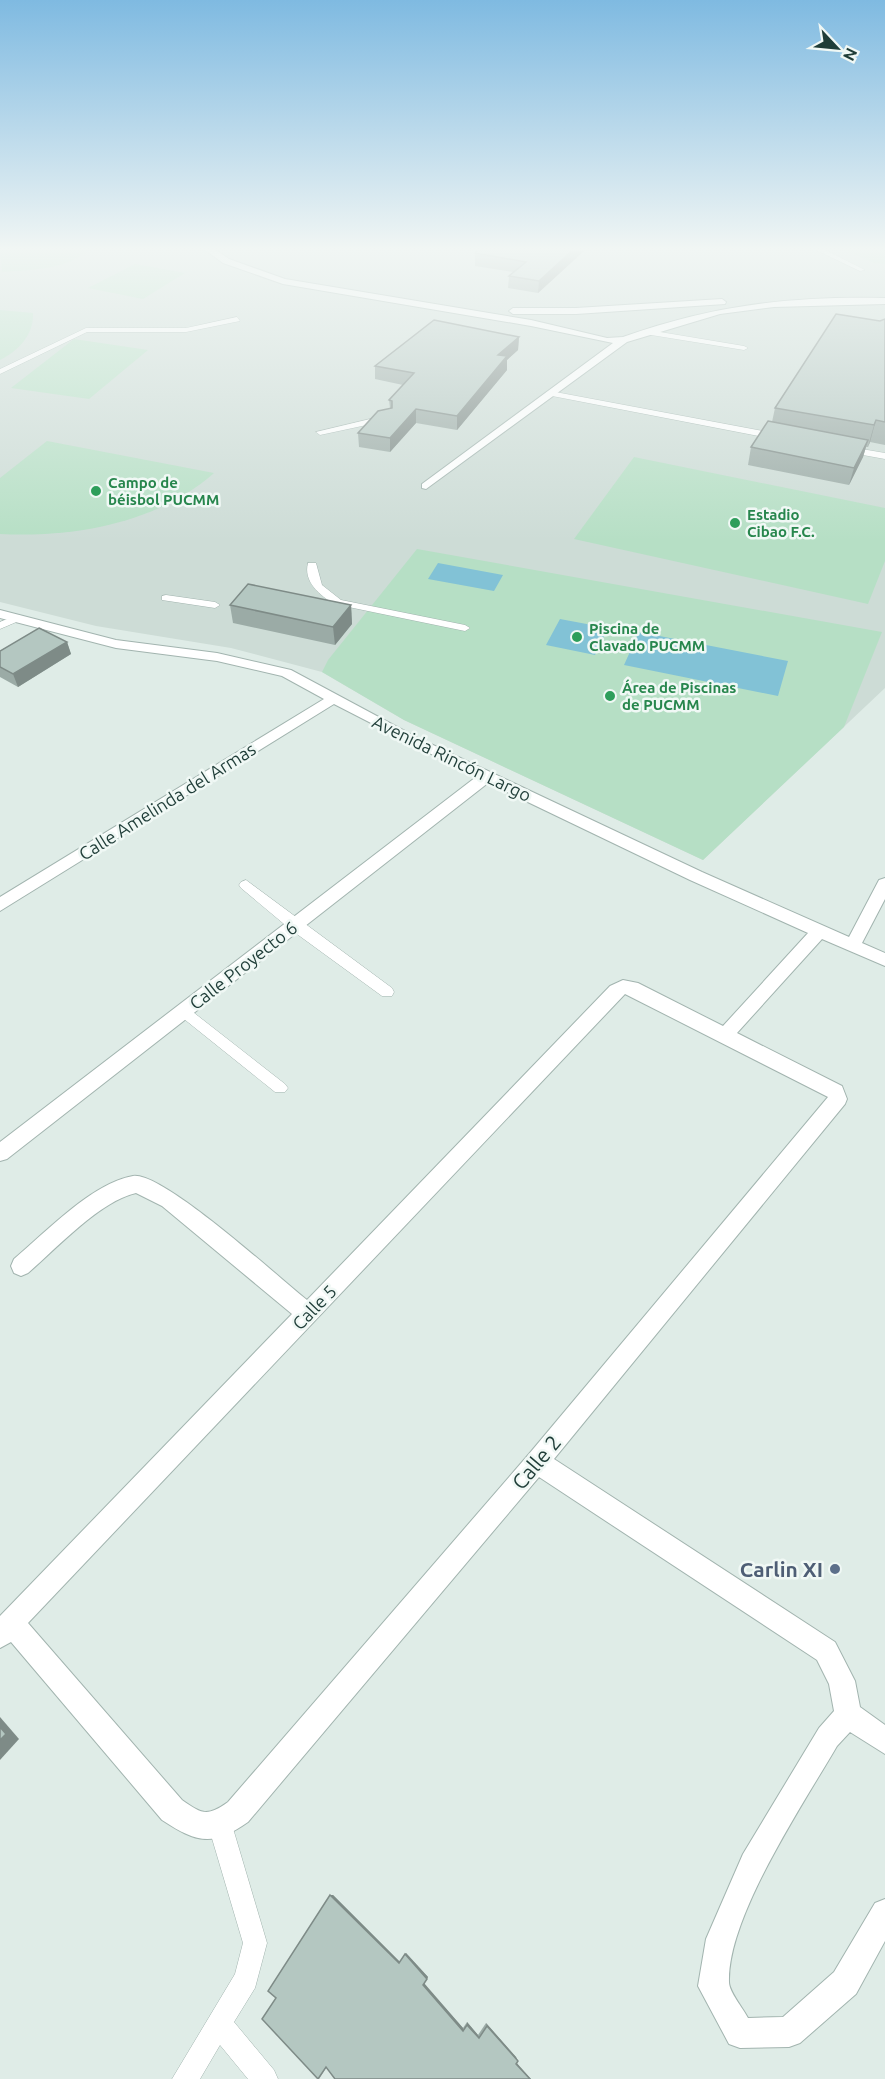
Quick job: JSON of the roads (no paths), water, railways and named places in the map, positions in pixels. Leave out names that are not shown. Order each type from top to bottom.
[{"type":"street","points":[[426,486],[615,346]]},
{"type":"street","points":[[582,369],[589,354]]},
{"type":"street","name":"Avenida Rincón Largo","points":[[0,614],[116,644],[217,657],[286,673],[409,739],[818,932],[885,960]]},
{"type":"street","name":"Calle Amelinda del Armas","points":[[0,905],[335,698]]},
{"type":"street","name":"Calle Proyecto 6","points":[[0,1154],[487,776]]},
{"type":"street","points":[[852,946],[885,884]]},
{"type":"street","points":[[726,1034],[818,932]]},
{"type":"street","name":"Calle 5","points":[[6,1629],[616,991],[623,987],[632,988],[726,1034]]},
{"type":"street","name":"Calle 2","points":[[220,1825],[238,1812],[315,1725],[838,1099],[836,1090],[726,1034]]},
{"type":"street","points":[[21,1266],[115,1190],[136,1184],[148,1187],[169,1200],[308,1314]]},
{"type":"street","points":[[537,1462],[826,1651],[842,1681],[848,1715],[885,1741]]},
{"type":"street","points":[[6,1629],[172,1810],[197,1825],[205,1827],[220,1825]]},
{"type":"street","points":[[848,1715],[828,1737],[753,1864],[721,1939],[713,1986],[740,2033],[789,2032],[845,1983],[885,1913]]},
{"type":"lane","points":[[0,372],[53,346]]},
{"type":"lane","points":[[732,346],[744,348]]},
{"type":"lane","points":[[550,393],[795,440]]},
{"type":"lane","points":[[320,432],[388,418]]},
{"type":"lane","points":[[828,446],[885,456]]},
{"type":"lane","points":[[312,565],[312,576],[321,591],[338,602],[465,628]]},
{"type":"lane","points":[[166,598],[215,605]]},
{"type":"lane","points":[[0,626],[17,618]]},
{"type":"lane","points":[[246,885],[294,925],[387,992]]},
{"type":"lane","points":[[184,1011],[280,1088]]},
{"type":"lane","points":[[185,2079],[246,1979],[255,1943],[220,1825]]},
{"type":"lane","points":[[219,2023],[265,2079]]},
{"type":"water","points":[[438,563],[503,575],[494,591],[428,579]]},
{"type":"water","name":"Piscina de Clavado PUCMM","points":[[560,619],[608,628],[595,655],[546,645]]},
{"type":"water","points":[[639,632],[788,661],[778,696],[624,665]]},
{"type":"place","name":"Campo de béisbol PUCMM","points":[[96,491]]},
{"type":"place","name":"Estadio Cibao F.C.","points":[[735,523]]},
{"type":"place","name":"Piscina de Clavado PUCMM","points":[[577,637]]},
{"type":"place","name":"Área de Piscinas de PUCMM","points":[[610,696]]},
{"type":"place","name":"Carlin XI","points":[[835,1569]]}]
